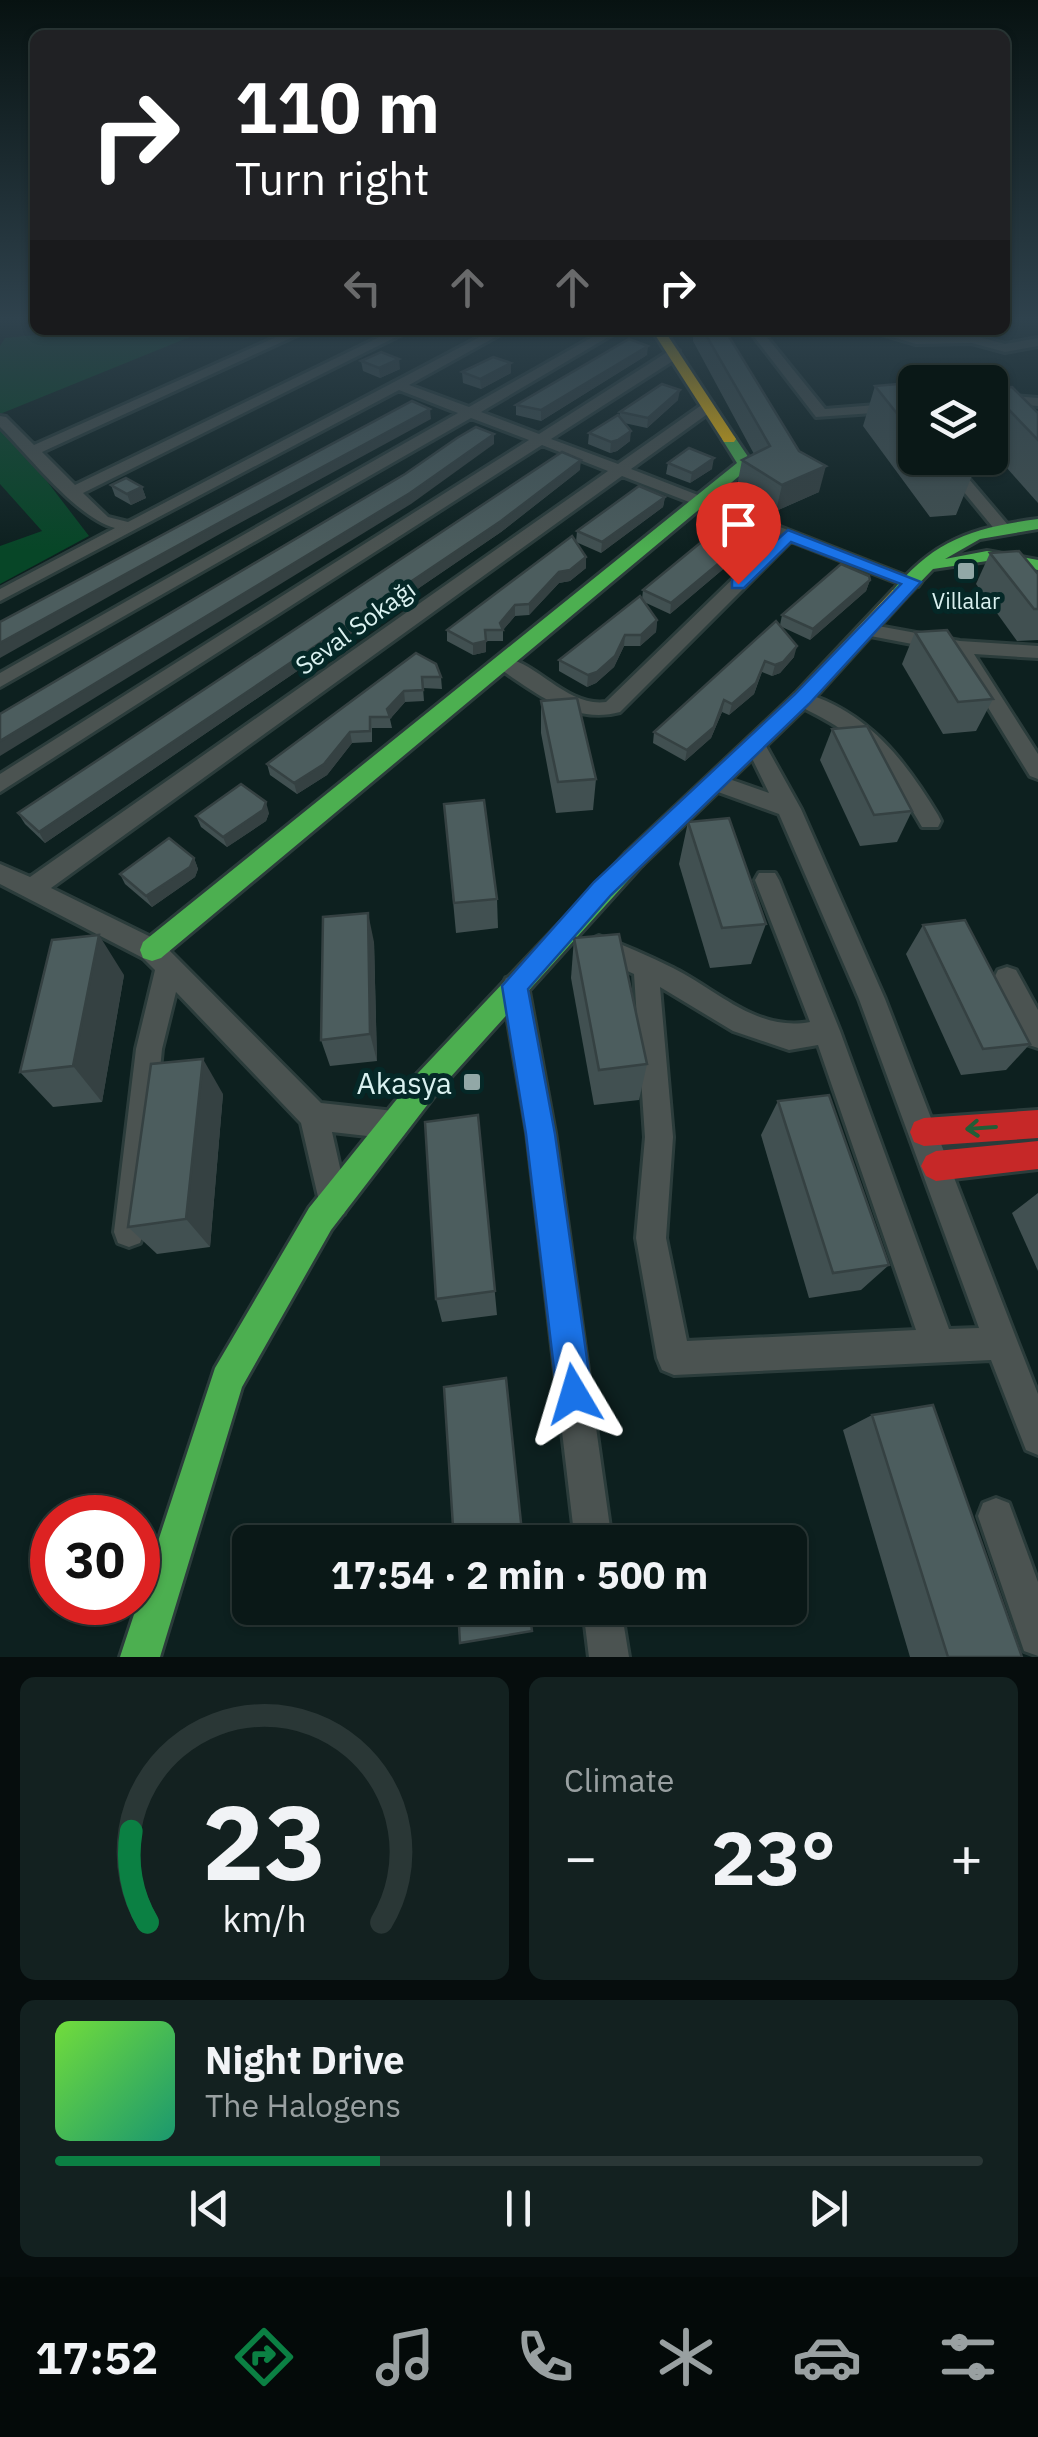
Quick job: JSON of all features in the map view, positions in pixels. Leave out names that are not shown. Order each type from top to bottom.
[{"type":"street","points":[[32,451],[156,395]]},
{"type":"street","points":[[72,492],[270,395]]},
{"type":"street","points":[[0,596],[379,395]]},
{"type":"street","points":[[425,395],[788,535],[916,578],[964,557],[1030,560]]},
{"type":"street","points":[[0,682],[498,395]]},
{"type":"street","points":[[0,784],[610,395]]},
{"type":"street","points":[[129,1232],[161,958],[504,663],[745,464],[701,395]]},
{"type":"street","points":[[806,395],[821,414],[898,415]]},
{"type":"street","points":[[1008,400],[1038,402]]},
{"type":"street","name":"Seval Sokağı","points":[[32,889],[708,407]]},
{"type":"street","points":[[1,420],[102,520],[109,538]]},
{"type":"street","points":[[957,475],[1002,528],[1038,536]]},
{"type":"street","points":[[102,520],[130,527]]},
{"type":"street","points":[[140,1657],[227,1380],[333,1202],[564,931],[802,699],[937,552],[964,538],[1038,524]]},
{"type":"street","points":[[1002,528],[990,534],[992,544],[1030,560]]},
{"type":"street","points":[[504,663],[584,709],[602,713],[613,708],[788,535]]},
{"type":"street","points":[[867,630],[960,647],[1038,652]]},
{"type":"street","points":[[960,647],[1038,771]]},
{"type":"street","points":[[802,699],[850,721],[889,752],[930,821]]},
{"type":"street","points":[[755,744],[790,809],[924,1132],[1038,1438]]},
{"type":"street","points":[[714,782],[790,809]]},
{"type":"street","points":[[0,873],[161,958],[314,1116],[333,1202]]},
{"type":"street","points":[[766,880],[827,1030],[938,1345]]},
{"type":"street","points":[[564,931],[646,968],[752,1025],[789,1038],[827,1030]]},
{"type":"street","points":[[646,968],[659,1137],[652,1238],[674,1358],[1002,1342]]},
{"type":"street","points":[[1007,978],[1038,1036]]},
{"type":"street","points":[[514,986],[541,1134],[592,1525]]},
{"type":"street","points":[[314,1116],[394,1126]]},
{"type":"street","points":[[924,1132],[1038,1124]]},
{"type":"street","points":[[936,1166],[1038,1155]]},
{"type":"street","points":[[996,1516],[1038,1637]]},
{"type":"street","points":[[604,1625],[609,1657]]},
{"type":"green space","points":[[0,395],[46,395],[0,414]]},
{"type":"green space","points":[[0,420],[89,536],[0,584],[0,546],[42,531],[0,484]]},
{"type":"building","points":[[533,395],[566,395],[541,410],[516,405]]},
{"type":"building","points":[[645,395],[674,395],[648,418],[620,412]]},
{"type":"building","points":[[741,395],[765,395],[799,451],[826,466],[782,485],[742,460],[770,446]]},
{"type":"building","points":[[882,395],[898,395],[898,415]]},
{"type":"building","points":[[1008,395],[1020,395],[1038,413],[1038,440],[1008,409]]},
{"type":"building","points":[[412,401],[430,409],[0,643],[0,622]]},
{"type":"building","points":[[618,415],[631,431],[618,440],[611,442],[589,433]]},
{"type":"building","points":[[476,427],[494,434],[410,493],[0,741],[0,714],[405,474]]},
{"type":"building","points":[[689,448],[714,458],[692,473],[668,463]]},
{"type":"building","points":[[562,452],[581,460],[501,521],[39,832],[18,813]]},
{"type":"building","points":[[126,478],[142,487],[127,494],[111,485]]},
{"type":"building","points":[[639,486],[665,497],[602,542],[577,531]]},
{"type":"building","points":[[572,536],[586,557],[570,570],[559,572],[529,604],[515,605],[500,623],[503,630],[485,630],[486,641],[473,644],[447,630]]},
{"type":"building","points":[[705,539],[730,554],[671,603],[643,590]]},
{"type":"building","points":[[1019,551],[1038,574],[1038,609],[1034,609],[990,553]]},
{"type":"building","points":[[841,564],[869,576],[870,580],[813,629],[782,615]]},
{"type":"building","points":[[640,596],[657,620],[641,635],[625,635],[615,656],[597,672],[588,675],[559,660]]},
{"type":"building","points":[[776,621],[797,646],[783,662],[775,665],[765,661],[756,683],[732,704],[724,700],[714,727],[687,750],[654,732]]},
{"type":"building","points":[[947,630],[993,699],[958,702],[915,632]]},
{"type":"building","points":[[416,653],[436,664],[441,677],[422,677],[423,690],[404,691],[387,709],[390,717],[370,717],[370,731],[350,732],[324,764],[294,783],[267,764]]},
{"type":"building","points":[[577,698],[596,779],[558,782],[541,701]]},
{"type":"building","points":[[867,726],[912,811],[874,815],[832,729]]},
{"type":"building","points":[[241,784],[266,802],[263,810],[223,837],[196,816]]},
{"type":"building","points":[[484,800],[497,899],[454,903],[444,804]]},
{"type":"building","points":[[729,818],[766,924],[722,928],[688,822]]},
{"type":"building","points":[[169,838],[194,858],[190,867],[146,896],[120,874]]},
{"type":"building","points":[[368,913],[370,1034],[321,1040],[323,917]]},
{"type":"building","points":[[965,920],[1030,1044],[983,1049],[923,925]]},
{"type":"building","points":[[619,934],[647,1064],[599,1070],[574,938]]},
{"type":"building","points":[[99,935],[73,1066],[20,1072],[52,940]]},
{"type":"building","points":[[203,1059],[186,1219],[128,1227],[151,1064]]},
{"type":"building","points":[[829,1095],[889,1265],[833,1273],[778,1101]]},
{"type":"building","points":[[478,1115],[495,1291],[436,1299],[425,1122]]},
{"type":"building","points":[[506,1378],[521,1525],[453,1525],[444,1387]]},
{"type":"building","points":[[933,1405],[1022,1657],[948,1657],[872,1415]]},
{"type":"building","points":[[459,1625],[531,1625],[532,1631],[460,1643]]},
{"type":"traffic: fast","points":[[152,950],[745,464],[729,439]]},
{"type":"traffic: fast","points":[[899,594],[932,561],[959,542],[992,531],[1038,524]]},
{"type":"traffic: fast","points":[[939,565],[987,556],[1038,565]]},
{"type":"traffic: fast","points":[[140,1657],[227,1380],[320,1219],[428,1082],[634,859]]},
{"type":"traffic: slow","points":[[701,395],[729,439]]},
{"type":"traffic: slow","points":[[634,859],[802,699],[899,594]]},
{"type":"traffic: jam","points":[[924,1132],[1038,1124]]},
{"type":"traffic: jam","points":[[936,1166],[1038,1155]]},
{"type":"place","name":"Villalar","points":[[966,571]]},
{"type":"place","name":"Akasya","points":[[472,1082]]},
{"type":"route","points":[[574,1394],[541,1134],[514,986],[602,888],[802,699],[912,582],[788,535],[738,584]]}]
